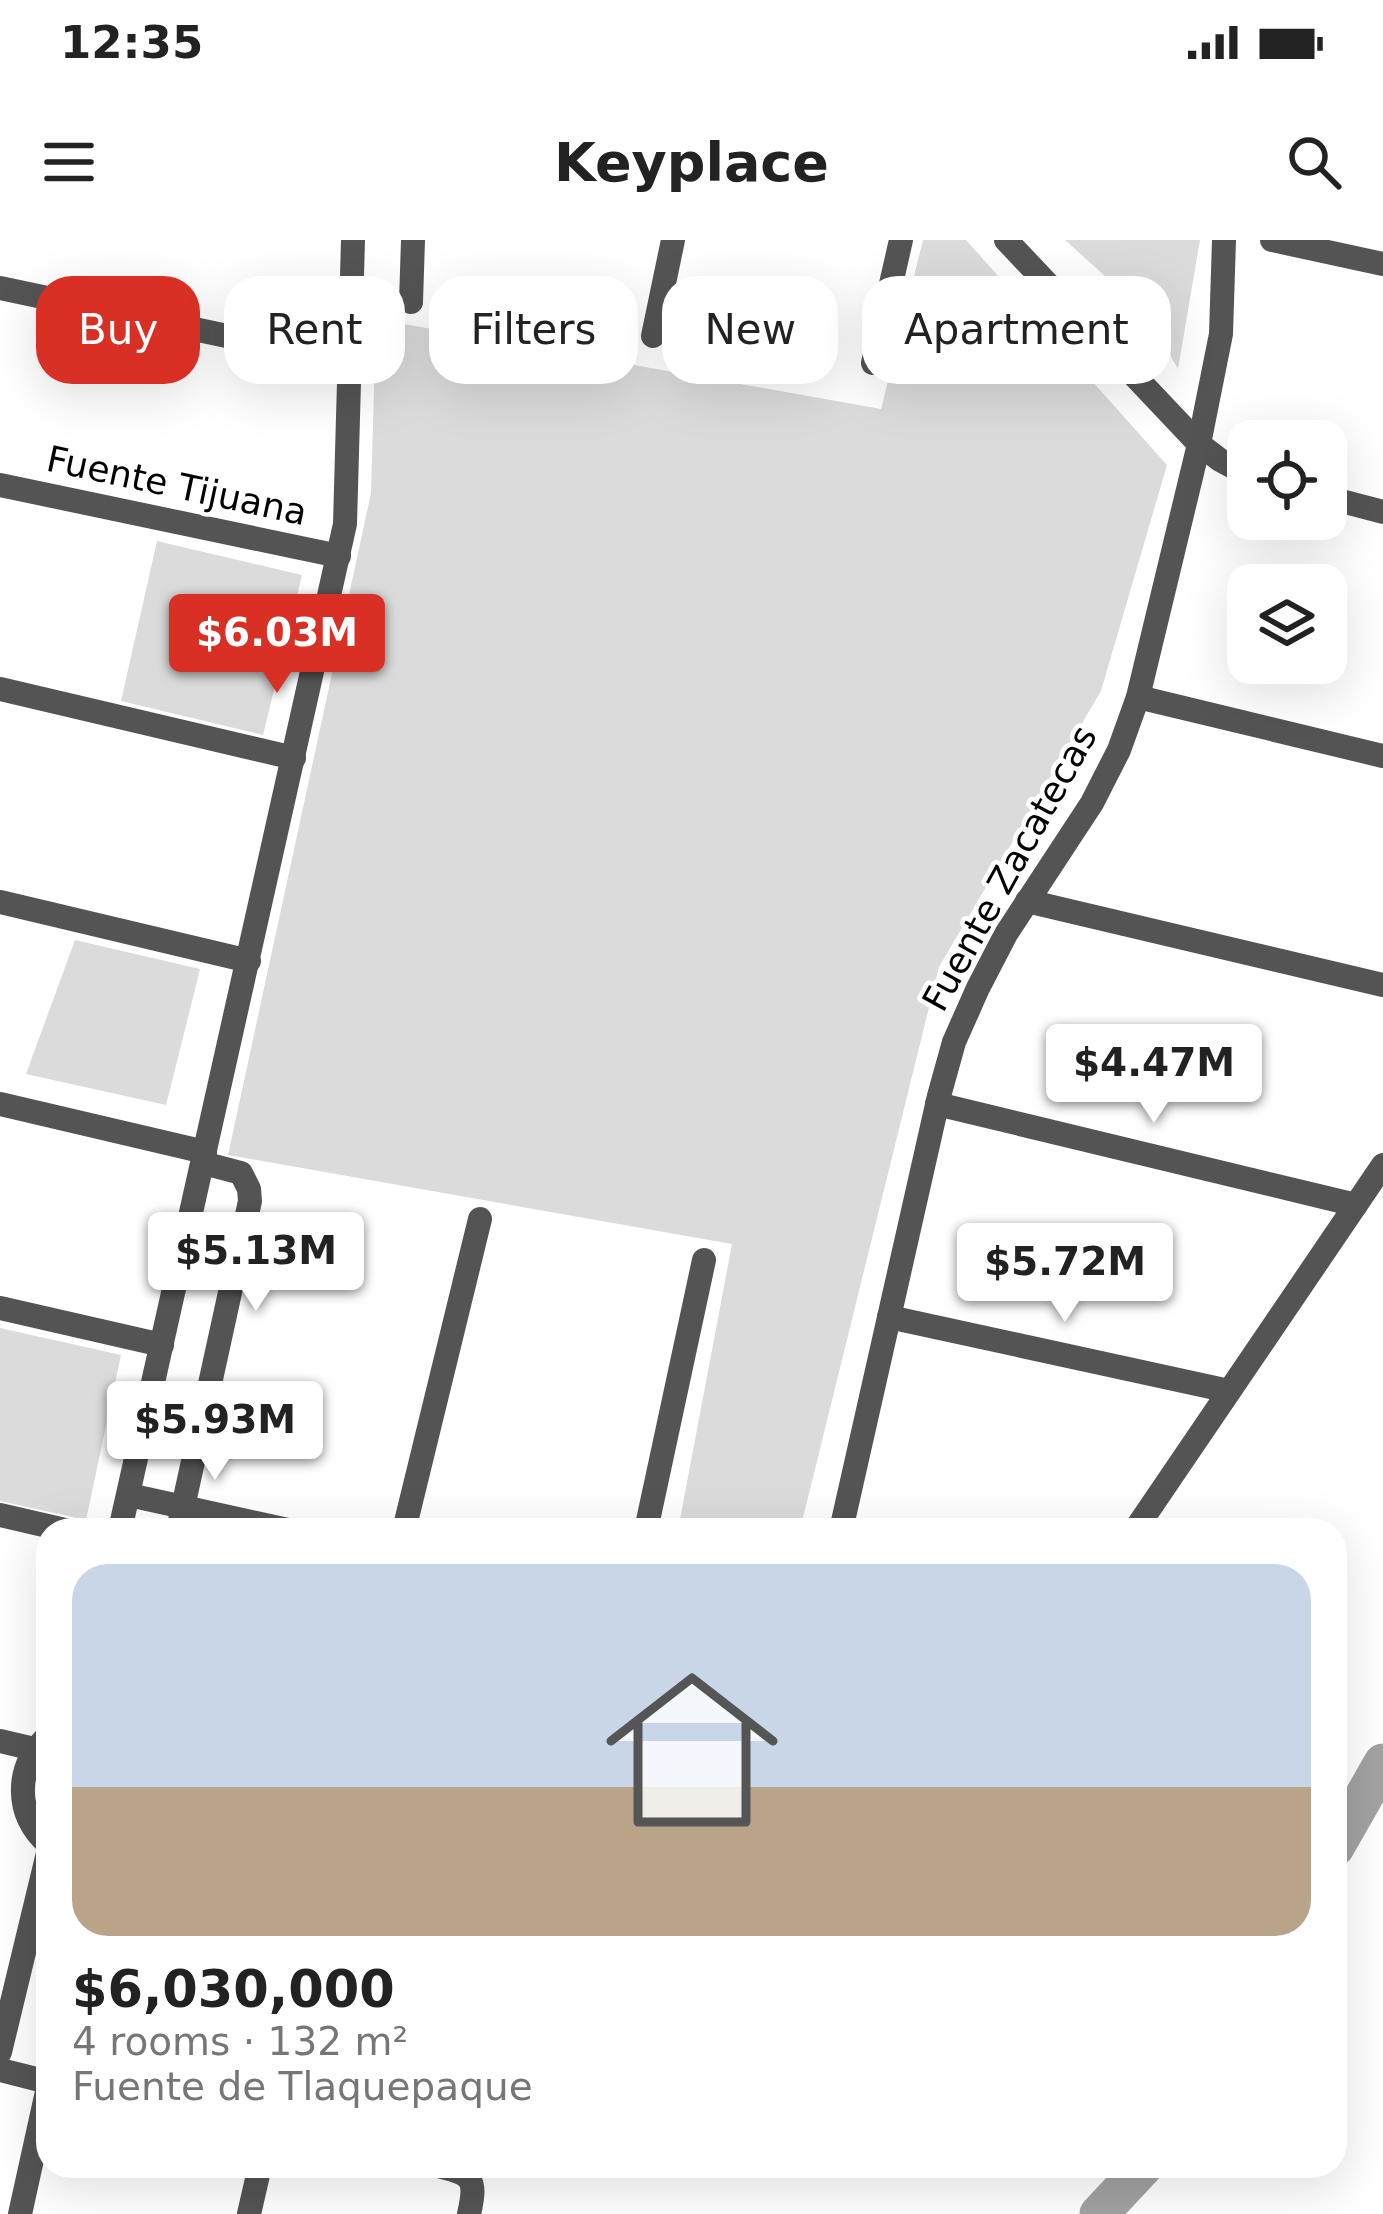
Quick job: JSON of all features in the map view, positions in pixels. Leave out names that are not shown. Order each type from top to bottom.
[{"type":"street","points":[[352,276],[353,240]]},
{"type":"street","points":[[411,302],[412,240]]},
{"type":"street","points":[[653,335],[673,240]]},
{"type":"street","points":[[893,276],[901,240]]},
{"type":"street","points":[[1006,240],[1199,444],[1227,464]]},
{"type":"street","name":"Fuente Zacatecas","points":[[851,1518],[889,1317],[954,1042],[1006,934],[1092,803],[1119,751],[1138,697],[1221,334],[1224,240]]},
{"type":"street","points":[[1272,240],[1383,264]]},
{"type":"street","points":[[0,288],[224,335]]},
{"type":"street","points":[[123,1518],[339,556],[345,524],[350,384]]},
{"type":"street","name":"Fuente Tijuana","points":[[0,484],[339,556]]},
{"type":"street","points":[[1347,503],[1383,512]]},
{"type":"street","points":[[0,689],[294,758]]},
{"type":"street","points":[[1138,697],[1383,756]]},
{"type":"street","points":[[0,902],[249,961]]},
{"type":"street","points":[[1027,902],[1383,985]]},
{"type":"street","points":[[0,1104],[204,1158],[241,1173],[249,1189],[180,1518],[129,1495]]},
{"type":"street","points":[[937,1104],[1356,1205]]},
{"type":"street","points":[[1143,1518],[1383,1165]]},
{"type":"street","points":[[407,1518],[480,1219]]},
{"type":"street","points":[[649,1518],[704,1260]]},
{"type":"street","points":[[0,1308],[162,1345]]},
{"type":"street","points":[[889,1317],[1229,1391]]},
{"type":"street","points":[[0,1515],[36,1523]]},
{"type":"street","points":[[0,1742],[36,1742]]},
{"type":"street","points":[[36,1750],[12,1802],[36,1830]]},
{"type":"street","points":[[0,2052],[36,1903]]},
{"type":"street","points":[[0,2070],[36,2080]]},
{"type":"street","points":[[20,2214],[36,2140]]},
{"type":"street","points":[[249,2214],[257,2178]]},
{"type":"street","points":[[469,2178],[474,2192],[469,2214]]},
{"type":"shaded area","points":[[923,240],[966,240],[998,276],[914,276]]},
{"type":"shaded area","points":[[1065,240],[1200,240],[1178,369],[1171,357],[1171,276],[1105,276]]},
{"type":"shaded area","points":[[405,324],[429,328],[429,384],[638,384],[638,366],[662,370],[662,384],[741,384],[881,409],[887,384],[1095,384],[1167,465],[1101,691],[939,967],[803,1518],[680,1518],[732,1244],[228,1155],[371,493],[374,384],[405,384]]},
{"type":"shaded area","points":[[157,541],[302,575],[263,735],[121,701]]},
{"type":"shaded area","points":[[75,940],[200,969],[166,1105],[26,1074]]},
{"type":"shaded area","points":[[0,1328],[121,1355],[86,1518],[0,1501]]},
{"type":"waterway","points":[[1347,1826],[1383,1763]]},
{"type":"waterway","points":[[1099,2214],[1133,2178]]}]
